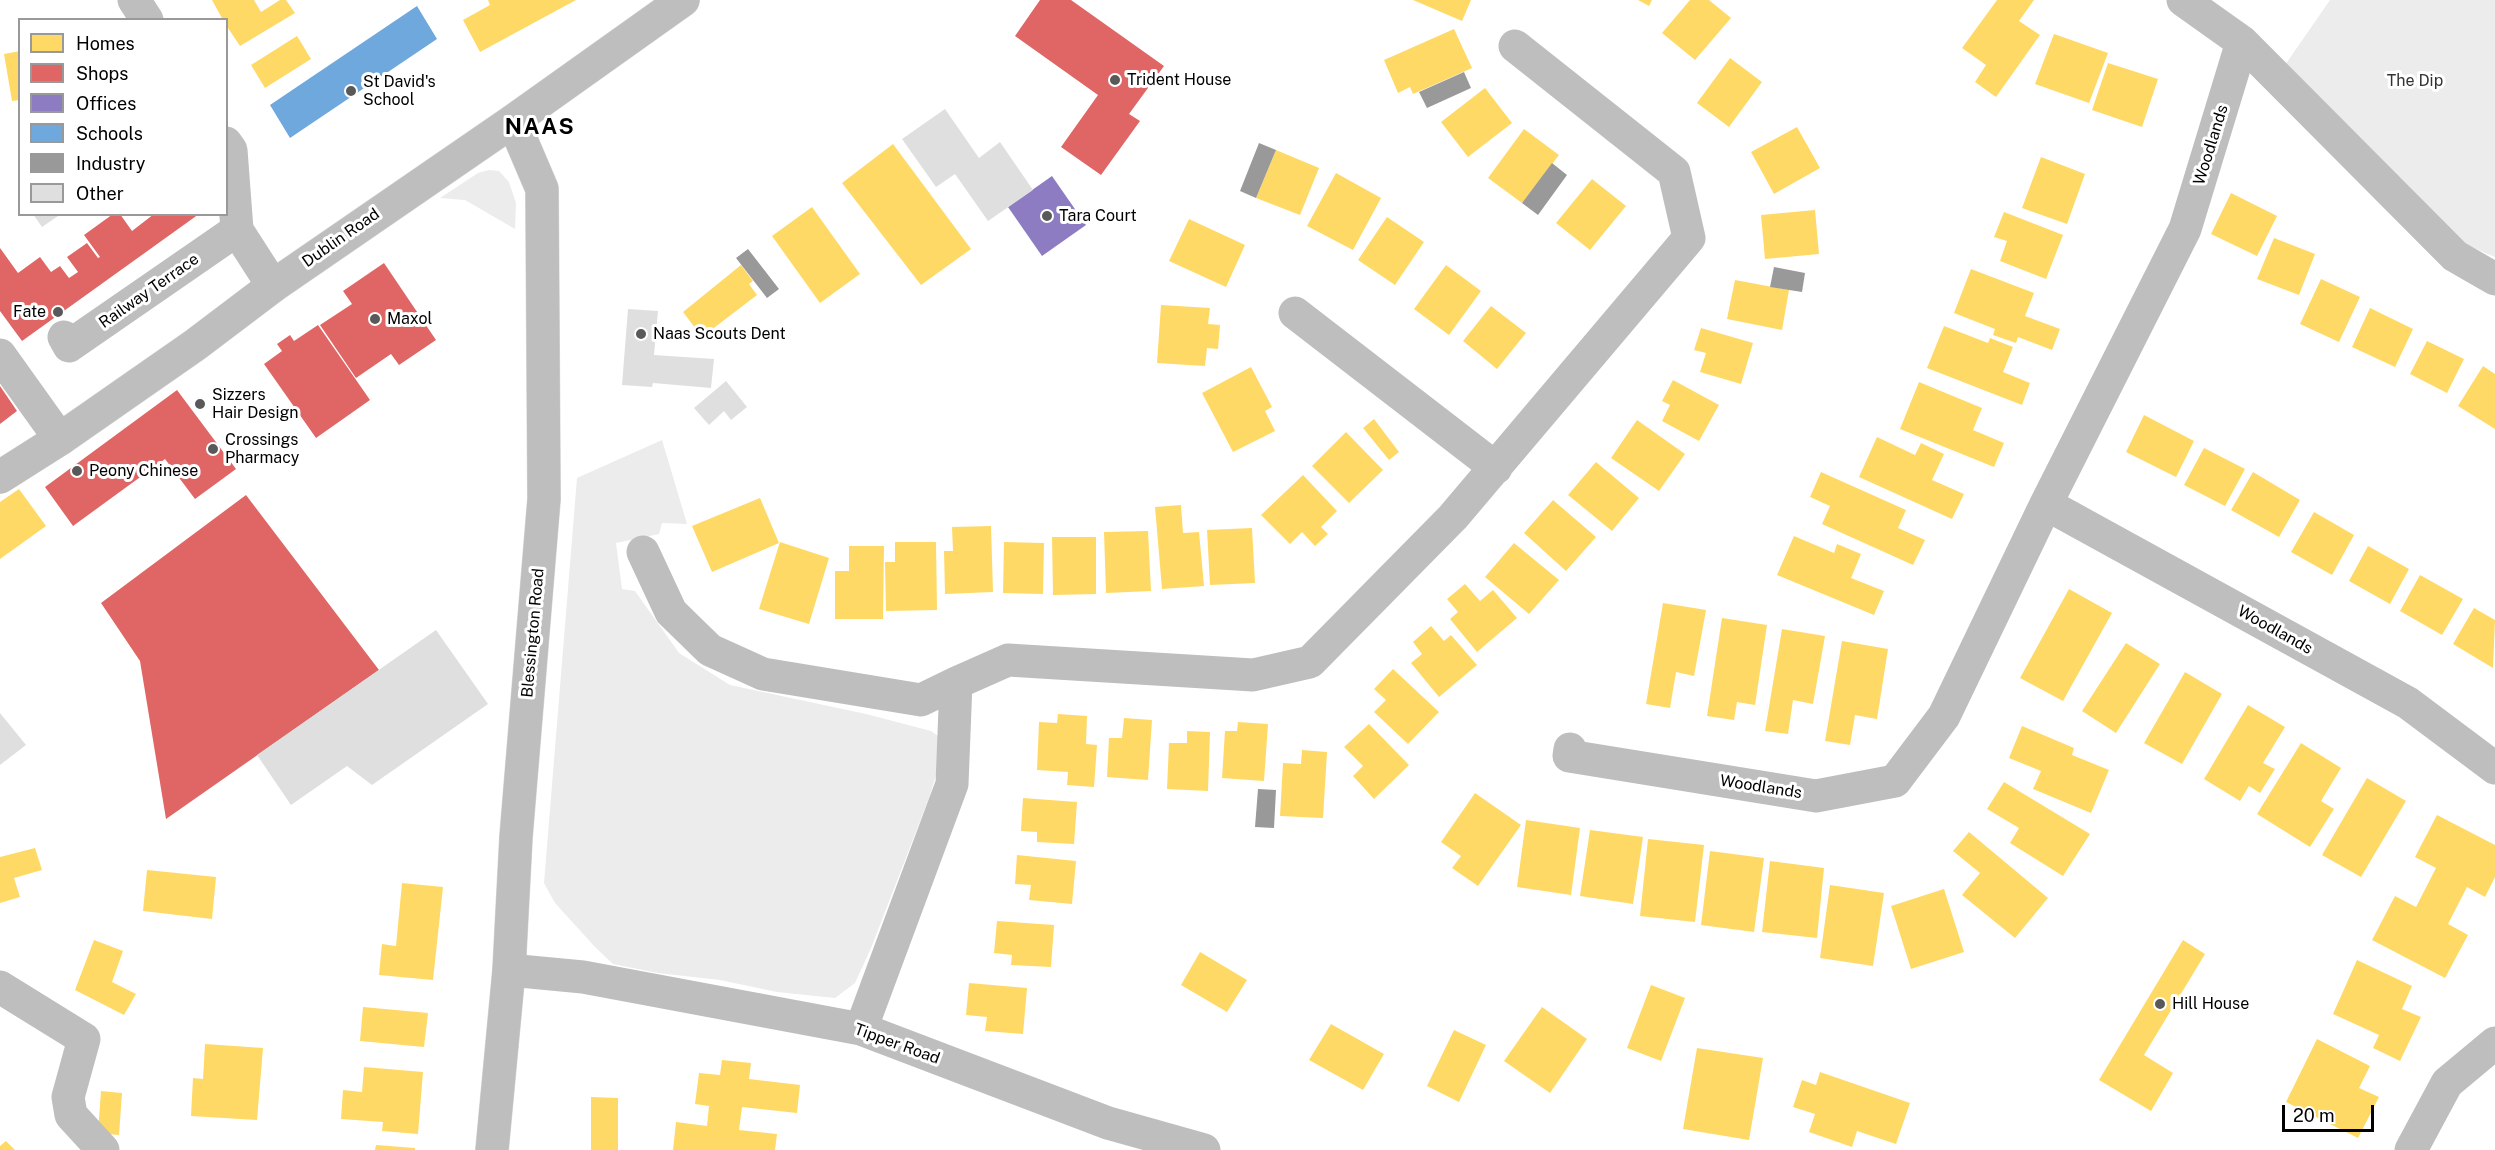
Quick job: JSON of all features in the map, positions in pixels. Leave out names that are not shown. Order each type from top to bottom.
[{"type":"street","points":[[134,0],[146,18]]},
{"type":"street","name":"Dublin Road","points":[[0,477],[60,439],[195,345],[273,286],[513,121],[683,0]]},
{"type":"street","points":[[2183,0],[2242,42],[2456,256],[2495,279]]},
{"type":"street","name":"Woodlands","points":[[1570,749],[1569,756],[1816,796],[1895,782],[1944,716],[2046,504],[2185,229],[2242,42]]},
{"type":"street","points":[[643,552],[671,612],[710,650],[763,674],[921,700],[1008,660],[1252,675],[1310,662],[1453,517],[1689,238],[1674,172],[1515,46]]},
{"type":"street","name":"Blessington Road","points":[[492,1150],[509,970],[516,837],[544,500],[542,189],[513,121]]},
{"type":"street","points":[[228,146],[231,150],[237,230],[273,286]]},
{"type":"street","name":"Railway Terrace","points":[[63,337],[69,346],[237,230]]},
{"type":"street","points":[[1295,313],[1496,468]]},
{"type":"street","points":[[0,355],[60,439]]},
{"type":"street","name":"Woodlands","points":[[2046,504],[2408,703],[2495,768]]},
{"type":"street","points":[[861,1029],[952,784],[956,683]]},
{"type":"street","name":"Tipper Road","points":[[509,970],[583,977],[861,1029],[1106,1137],[1204,1150]]},
{"type":"street","points":[[0,987],[84,1039],[68,1098],[71,1115],[104,1150]]},
{"type":"street","points":[[2411,1150],[2447,1083],[2495,1042]]},
{"type":"green space","name":"The Dip","points":[[2330,0],[2495,0],[2495,257],[2462,243],[2285,65]]},
{"type":"green space","points":[[489,170],[499,171],[509,182],[516,203],[515,229],[465,200],[440,198],[478,173]]},
{"type":"green space","points":[[662,440],[687,524],[662,523],[659,534],[616,543],[622,589],[635,591],[679,653],[730,685],[866,714],[931,731],[942,739],[940,762],[929,798],[871,948],[855,983],[835,998],[777,992],[720,980],[658,973],[613,964],[555,903],[544,883],[577,478]]},
{"type":"building: Homes","points":[[212,0],[254,0],[261,12],[280,0],[286,0],[295,13],[240,46],[228,28],[228,18],[222,18]]},
{"type":"building: Homes","points":[[488,0],[576,0],[480,52],[463,20],[490,5]]},
{"type":"building: Homes","points":[[1413,0],[1471,0],[1462,21]]},
{"type":"building: Homes","points":[[1638,0],[1652,0],[1649,6]]},
{"type":"building: Homes","points":[[1690,0],[1709,0],[1731,18],[1695,60],[1662,33]]},
{"type":"building: Homes","points":[[1997,0],[2034,0],[2019,21],[2040,35],[1996,97],[1975,82],[1986,65],[1962,48]]},
{"type":"building: Homes","points":[[1454,29],[1472,68],[1413,94],[1410,87],[1398,93],[1384,60]]},
{"type":"building: Homes","points":[[2054,34],[2108,53],[2089,103],[2035,84]]},
{"type":"building: Homes","points":[[297,36],[311,59],[265,88],[251,65]]},
{"type":"building: Homes","points":[[18,51],[18,100],[12,101],[4,54]]},
{"type":"building: Homes","points":[[1730,58],[1762,82],[1729,127],[1697,103]]},
{"type":"building: Homes","points":[[2108,63],[2158,79],[2142,127],[2092,110]]},
{"type":"building: Homes","points":[[1485,88],[1512,123],[1468,157],[1441,122]]},
{"type":"building: Homes","points":[[1797,127],[1820,168],[1774,194],[1751,152]]},
{"type":"building: Homes","points":[[1524,129],[1559,155],[1522,203],[1488,178]]},
{"type":"building: Homes","points":[[893,144],[971,249],[921,285],[842,183]]},
{"type":"building: Homes","points":[[1276,150],[1319,168],[1300,215],[1256,198]]},
{"type":"building: Homes","points":[[2041,157],[2085,174],[2067,224],[2022,208]]},
{"type":"building: Homes","points":[[1336,173],[1381,198],[1353,250],[1307,226]]},
{"type":"building: Homes","points":[[1592,179],[1626,206],[1590,250],[1556,223]]},
{"type":"building: Homes","points":[[2231,193],[2277,216],[2257,256],[2211,234]]},
{"type":"building: Homes","points":[[812,207],[860,274],[820,303],[772,236]]},
{"type":"building: Homes","points":[[1815,210],[1819,254],[1765,259],[1761,215]]},
{"type":"building: Homes","points":[[2004,212],[2063,235],[2046,279],[2000,261],[2007,241],[1994,237]]},
{"type":"building: Homes","points":[[1387,217],[1424,242],[1395,285],[1358,260]]},
{"type":"building: Homes","points":[[1189,219],[1245,245],[1226,287],[1169,261]]},
{"type":"building: Homes","points":[[2274,238],[2315,254],[2299,295],[2257,279]]},
{"type":"building: Homes","points":[[741,265],[753,281],[749,284],[757,295],[702,337],[683,312]]},
{"type":"building: Homes","points":[[1446,265],[1481,291],[1449,335],[1414,309]]},
{"type":"building: Homes","points":[[1971,269],[2034,293],[2025,316],[2060,329],[2052,350],[2018,337],[2016,343],[1993,335],[1995,329],[1954,313]]},
{"type":"building: Homes","points":[[2321,279],[2360,297],[2339,342],[2300,324]]},
{"type":"building: Homes","points":[[1735,280],[1789,290],[1782,330],[1727,319]]},
{"type":"building: Homes","points":[[1161,305],[1210,308],[1208,324],[1220,325],[1218,349],[1207,348],[1205,366],[1157,363]]},
{"type":"building: Homes","points":[[1491,306],[1526,333],[1497,369],[1463,341]]},
{"type":"building: Homes","points":[[2370,308],[2413,329],[2395,367],[2352,347]]},
{"type":"building: Homes","points":[[1944,326],[1988,343],[1990,338],[2013,347],[2003,372],[2030,383],[2022,405],[1927,368]]},
{"type":"building: Homes","points":[[1701,328],[1753,343],[1741,384],[1700,372],[1706,353],[1694,350]]},
{"type":"building: Homes","points":[[2427,341],[2464,359],[2447,393],[2410,374]]},
{"type":"building: Homes","points":[[2483,366],[2495,374],[2495,429],[2458,406]]},
{"type":"building: Homes","points":[[1251,367],[1272,407],[1265,411],[1275,431],[1233,452],[1202,393]]},
{"type":"building: Homes","points":[[1673,380],[1719,405],[1699,441],[1662,421],[1670,405],[1662,401]]},
{"type":"building: Homes","points":[[1919,382],[1982,408],[1973,430],[2004,443],[1994,467],[1900,429]]},
{"type":"building: Homes","points":[[2144,415],[2194,441],[2176,477],[2126,452]]},
{"type":"building: Homes","points":[[1374,419],[1399,452],[1389,460],[1363,428]]},
{"type":"building: Homes","points":[[1637,420],[1685,454],[1659,491],[1611,458]]},
{"type":"building: Homes","points":[[1346,432],[1383,470],[1349,503],[1312,466]]},
{"type":"building: Homes","points":[[1877,437],[1915,455],[1921,443],[1944,454],[1932,480],[1964,494],[1952,519],[1859,477]]},
{"type":"building: Homes","points":[[2204,448],[2245,469],[2225,506],[2184,485]]},
{"type":"building: Homes","points":[[1596,462],[1639,498],[1612,531],[1568,495]]},
{"type":"building: Homes","points":[[1821,472],[1906,510],[1898,528],[1925,540],[1913,565],[1822,524],[1830,506],[1810,497]]},
{"type":"building: Homes","points":[[2253,472],[2300,500],[2279,537],[2231,510]]},
{"type":"building: Homes","points":[[1303,475],[1337,511],[1321,527],[1328,534],[1315,546],[1302,532],[1290,544],[1261,515]]},
{"type":"building: Homes","points":[[19,489],[46,526],[0,559],[0,502]]},
{"type":"building: Homes","points":[[760,498],[779,543],[712,572],[692,526]]},
{"type":"building: Homes","points":[[1553,500],[1596,537],[1566,571],[1524,533]]},
{"type":"building: Homes","points":[[1181,505],[1183,533],[1199,532],[1204,586],[1162,589],[1155,507]]},
{"type":"building: Homes","points":[[2314,512],[2354,535],[2332,575],[2291,552]]},
{"type":"building: Homes","points":[[991,526],[993,592],[945,594],[944,551],[953,551],[952,527]]},
{"type":"building: Homes","points":[[1252,528],[1255,583],[1210,585],[1207,530]]},
{"type":"building: Homes","points":[[1148,531],[1151,591],[1106,593],[1104,532]]},
{"type":"building: Homes","points":[[1794,536],[1834,553],[1837,544],[1861,554],[1851,578],[1884,591],[1874,615],[1777,575]]},
{"type":"building: Homes","points":[[1052,537],[1096,537],[1096,594],[1053,595]]},
{"type":"building: Homes","points":[[780,542],[829,558],[809,624],[759,609]]},
{"type":"building: Homes","points":[[895,542],[936,542],[937,610],[886,611],[885,562],[895,562]]},
{"type":"building: Homes","points":[[1004,542],[1044,543],[1043,594],[1003,593]]},
{"type":"building: Homes","points":[[1514,543],[1559,580],[1529,614],[1485,577]]},
{"type":"building: Homes","points":[[849,546],[884,546],[883,619],[835,619],[835,571],[849,571]]},
{"type":"building: Homes","points":[[2368,546],[2409,569],[2390,604],[2349,581]]},
{"type":"building: Homes","points":[[2420,575],[2463,599],[2442,635],[2400,611]]},
{"type":"building: Homes","points":[[1465,584],[1480,601],[1493,590],[1517,618],[1477,652],[1450,619],[1458,612],[1447,599]]},
{"type":"building: Homes","points":[[2069,589],[2112,613],[2063,701],[2020,678]]},
{"type":"building: Homes","points":[[1663,603],[1706,610],[1694,676],[1676,672],[1670,708],[1646,704]]},
{"type":"building: Homes","points":[[2474,608],[2495,620],[2493,668],[2453,644]]},
{"type":"building: Homes","points":[[1722,618],[1767,625],[1755,705],[1737,702],[1734,720],[1707,716]]},
{"type":"building: Homes","points":[[1431,626],[1444,641],[1451,635],[1477,665],[1439,697],[1411,663],[1422,654],[1413,642]]},
{"type":"building: Homes","points":[[1782,629],[1825,636],[1813,704],[1793,700],[1788,734],[1765,731]]},
{"type":"building: Homes","points":[[1842,641],[1888,649],[1877,719],[1855,715],[1850,745],[1825,741]]},
{"type":"building: Homes","points":[[2126,643],[2160,664],[2116,733],[2082,711]]},
{"type":"building: Homes","points":[[1393,669],[1439,712],[1408,744],[1374,712],[1386,700],[1374,689]]},
{"type":"building: Homes","points":[[2185,672],[2222,694],[2182,764],[2144,743]]},
{"type":"building: Homes","points":[[2248,705],[2285,727],[2263,763],[2275,769],[2260,793],[2249,786],[2240,801],[2204,779]]},
{"type":"building: Homes","points":[[1058,714],[1087,716],[1086,744],[1097,745],[1094,787],[1067,785],[1068,772],[1037,770],[1039,722],[1057,723]]},
{"type":"building: Homes","points":[[1124,718],[1152,720],[1148,780],[1107,777],[1109,738],[1122,738]]},
{"type":"building: Homes","points":[[1238,722],[1268,724],[1264,781],[1222,778],[1225,731],[1237,731]]},
{"type":"building: Homes","points":[[1369,724],[1409,765],[1374,799],[1353,776],[1363,766],[1344,747]]},
{"type":"building: Homes","points":[[2022,726],[2074,748],[2072,755],[2109,770],[2091,813],[2033,789],[2041,771],[2009,758]]},
{"type":"building: Homes","points":[[1187,731],[1210,732],[1208,791],[1167,789],[1169,743],[1187,743]]},
{"type":"building: Homes","points":[[2301,743],[2341,768],[2321,801],[2334,809],[2310,847],[2257,814]]},
{"type":"building: Homes","points":[[1302,750],[1327,752],[1323,818],[1280,816],[1283,763],[1301,764]]},
{"type":"building: Homes","points":[[2367,778],[2406,801],[2361,877],[2322,855]]},
{"type":"building: Homes","points":[[2004,782],[2090,834],[2063,876],[2010,843],[2019,828],[1987,809]]},
{"type":"building: Homes","points":[[1475,793],[1521,825],[1478,886],[1452,868],[1461,856],[1441,842]]},
{"type":"building: Homes","points":[[1023,798],[1077,802],[1074,844],[1037,842],[1037,832],[1021,831]]},
{"type":"building: Homes","points":[[2437,815],[2495,845],[2495,877],[2485,897],[2467,887],[2448,924],[2468,935],[2445,978],[2372,940],[2395,896],[2416,907],[2436,868],[2415,857]]},
{"type":"building: Homes","points":[[1526,820],[1580,828],[1571,895],[1517,887]]},
{"type":"building: Homes","points":[[1590,830],[1643,837],[1633,904],[1580,896]]},
{"type":"building: Homes","points":[[1969,832],[2048,898],[2015,938],[1962,895],[1980,873],[1953,851]]},
{"type":"building: Homes","points":[[1648,839],[1704,845],[1695,922],[1640,916]]},
{"type":"building: Homes","points":[[35,848],[42,870],[14,878],[20,897],[0,903],[0,857]]},
{"type":"building: Homes","points":[[1710,851],[1764,858],[1754,932],[1701,925]]},
{"type":"building: Homes","points":[[1017,855],[1076,861],[1072,904],[1029,900],[1031,885],[1015,884]]},
{"type":"building: Homes","points":[[1770,861],[1824,868],[1817,938],[1762,932]]},
{"type":"building: Homes","points":[[147,870],[216,877],[212,919],[143,911]]},
{"type":"building: Homes","points":[[402,883],[443,887],[433,980],[379,975],[382,944],[396,946]]},
{"type":"building: Homes","points":[[1830,885],[1884,893],[1873,966],[1820,958]]},
{"type":"building: Homes","points":[[1944,889],[1964,952],[1911,969],[1891,906]]},
{"type":"building: Homes","points":[[997,921],[1054,925],[1051,967],[1011,965],[1012,955],[994,953]]},
{"type":"building: Homes","points":[[94,940],[123,951],[112,982],[136,994],[124,1015],[75,990]]},
{"type":"building: Homes","name":"Hill House","points":[[2183,940],[2205,954],[2144,1055],[2173,1073],[2151,1111],[2099,1080]]},
{"type":"building: Homes","points":[[1200,952],[1247,980],[1227,1012],[1181,985]]},
{"type":"building: Homes","points":[[2357,960],[2412,986],[2402,1009],[2421,1017],[2400,1061],[2373,1048],[2379,1035],[2333,1014]]},
{"type":"building: Homes","points":[[969,983],[1027,988],[1023,1034],[985,1031],[987,1017],[966,1015]]},
{"type":"building: Homes","points":[[1651,985],[1685,998],[1661,1061],[1627,1048]]},
{"type":"building: Homes","points":[[363,1007],[428,1013],[424,1047],[360,1041]]},
{"type":"building: Homes","points":[[1542,1007],[1587,1039],[1550,1093],[1504,1061]]},
{"type":"building: Homes","points":[[1331,1024],[1384,1054],[1363,1090],[1309,1060]]},
{"type":"building: Homes","points":[[1454,1030],[1486,1045],[1459,1102],[1427,1086]]},
{"type":"building: Homes","points":[[2317,1039],[2370,1066],[2359,1088],[2379,1097],[2358,1138],[2286,1102]]},
{"type":"building: Homes","points":[[205,1044],[263,1048],[257,1120],[191,1116],[193,1078],[203,1079]]},
{"type":"building: Homes","points":[[1697,1048],[1763,1058],[1749,1140],[1683,1129]]},
{"type":"building: Homes","points":[[722,1060],[751,1063],[749,1079],[800,1085],[797,1113],[742,1107],[739,1130],[777,1134],[775,1150],[673,1150],[676,1122],[707,1126],[709,1106],[695,1104],[699,1073],[720,1075]]},
{"type":"building: Homes","points":[[364,1067],[423,1072],[418,1134],[382,1131],[383,1122],[341,1119],[343,1090],[362,1092]]},
{"type":"building: Homes","points":[[1820,1072],[1910,1103],[1896,1144],[1857,1131],[1852,1147],[1809,1132],[1815,1114],[1793,1107],[1802,1080],[1816,1085]]},
{"type":"building: Homes","points":[[101,1091],[122,1093],[119,1135],[98,1133]]},
{"type":"building: Homes","points":[[591,1097],[618,1098],[618,1150],[591,1150]]},
{"type":"building: Homes","points":[[6,1141],[15,1150],[0,1150],[0,1146]]},
{"type":"building: Homes","points":[[376,1145],[415,1148],[415,1150],[375,1150]]},
{"type":"building: Shops","name":"Trident House","points":[[1040,0],[1071,0],[1164,66],[1129,114],[1140,121],[1101,175],[1061,147],[1098,95],[1015,36]]},
{"type":"building: Shops","points":[[110,216],[121,216],[132,231],[151,216],[196,216],[22,341],[0,311],[0,248],[18,273],[40,257],[51,272],[60,266],[69,278],[78,272],[67,257],[87,243],[98,258],[100,257],[84,235]]},
{"type":"building: Shops","name":"Maxol","points":[[384,263],[436,340],[399,365],[391,354],[356,378],[320,325],[352,304],[343,291]]},
{"type":"building: Shops","points":[[318,325],[370,400],[316,438],[264,364],[282,351],[277,344],[290,335],[294,341]]},
{"type":"building: Shops","points":[[0,386],[17,411],[0,424]]},
{"type":"building: Shops","points":[[177,390],[236,469],[195,499],[165,459],[73,526],[45,487]]},
{"type":"building: Shops","points":[[246,495],[379,670],[166,819],[140,661],[101,603]]},
{"type":"building: Offices","name":"Tara Court","points":[[1052,176],[1086,225],[1042,256],[1008,207]]},
{"type":"building: Schools","points":[[417,6],[437,39],[290,138],[270,105]]},
{"type":"building: Industry","points":[[1464,72],[1471,88],[1427,108],[1419,92]]},
{"type":"building: Industry","points":[[1259,143],[1276,150],[1256,198],[1240,191]]},
{"type":"building: Industry","points":[[1552,163],[1567,175],[1538,215],[1522,203]]},
{"type":"building: Industry","points":[[748,249],[779,289],[767,298],[736,258]]},
{"type":"building: Industry","points":[[1774,267],[1805,273],[1802,292],[1770,287]]},
{"type":"building: Industry","points":[[1258,789],[1276,790],[1274,828],[1255,827]]},
{"type":"building: Other","points":[[945,109],[979,158],[1000,142],[1033,190],[988,221],[955,174],[936,187],[902,139]]},
{"type":"building: Other","points":[[34,216],[58,216],[42,227]]},
{"type":"building: Other","name":"Naas Scouts Dent","points":[[628,309],[658,311],[654,355],[714,359],[711,388],[653,383],[652,387],[622,385]]},
{"type":"building: Other","points":[[726,381],[747,407],[731,420],[724,411],[709,425],[694,408]]},
{"type":"building: Other","points":[[436,630],[488,704],[372,785],[347,766],[291,805],[257,755]]},
{"type":"building: Other","points":[[0,713],[26,745],[0,765]]},
{"type":"place","name":"Trident House","points":[[1115,80]]},
{"type":"place","name":"St David's School","points":[[351,91]]},
{"type":"place","name":"Tara Court","points":[[1047,216]]},
{"type":"place","name":"Fate","points":[[58,312]]},
{"type":"place","name":"Maxol","points":[[375,319]]},
{"type":"place","name":"Naas Scouts Dent","points":[[641,334]]},
{"type":"place","name":"Sizzers Hair Design","points":[[200,404]]},
{"type":"place","name":"Crossings Pharmacy","points":[[213,449]]},
{"type":"place","name":"Peony Chinese","points":[[77,471]]},
{"type":"place","name":"Hill House","points":[[2160,1004]]},
{"type":"district","name":"NAAS","points":[[540,127]]}]
